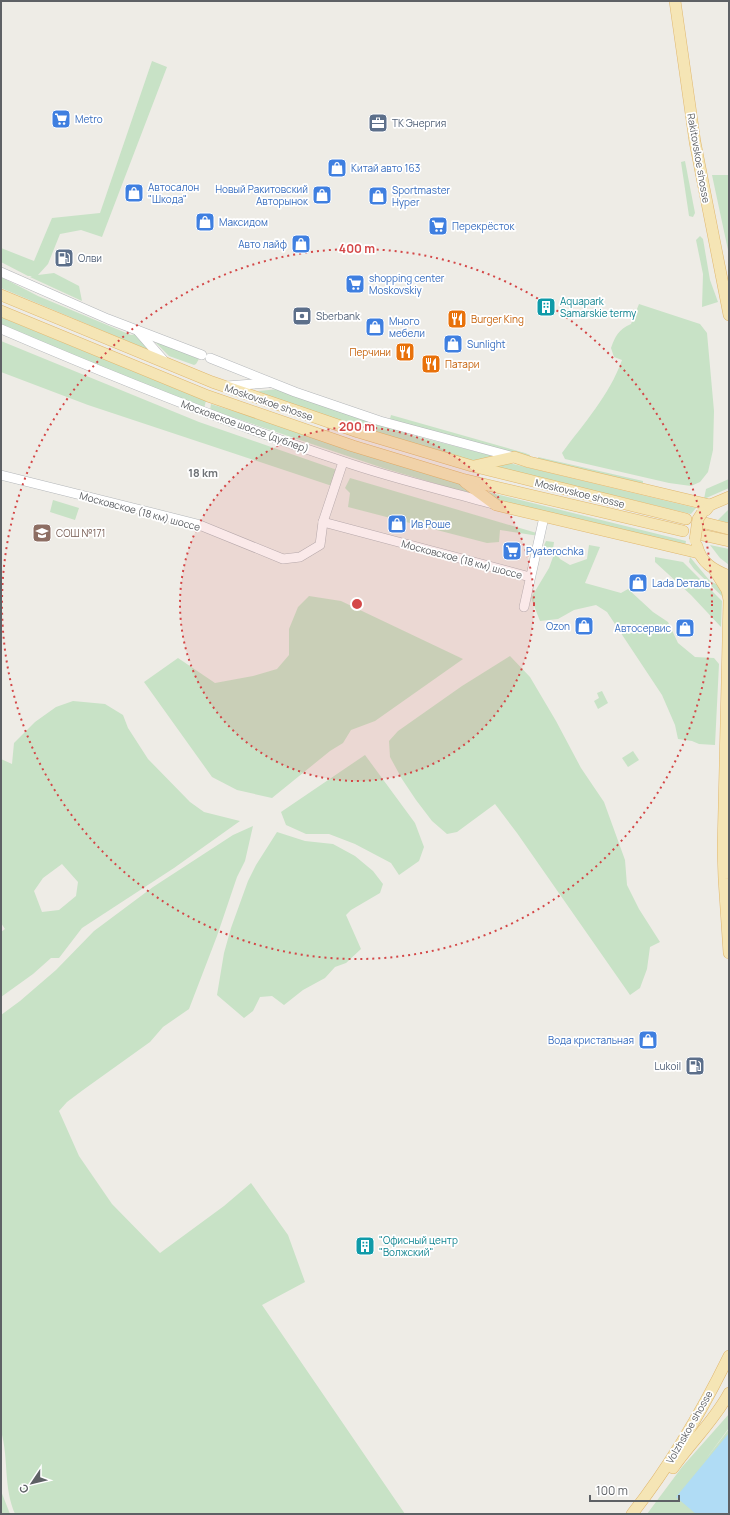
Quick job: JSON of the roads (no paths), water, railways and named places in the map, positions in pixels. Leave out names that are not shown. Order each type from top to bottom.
[{"type":"main road","name":"Rakitovskoe shosse","points":[[675,1],[695,142],[726,284],[729,315]]},
{"type":"main road","name":"Moskovskoe shosse","points":[[1,295],[224,386],[358,432],[472,466],[686,519]]},
{"type":"main road","name":"Moskovskoe shosse","points":[[1,311],[193,390],[353,446],[462,479],[683,531]]},
{"type":"main road","points":[[193,390],[199,376]]},
{"type":"main road","points":[[472,466],[514,457],[706,514],[729,528]]},
{"type":"main road","points":[[462,479],[496,505],[699,553]]},
{"type":"main road","points":[[729,497],[698,519],[699,553],[703,560],[715,571],[727,590],[729,597],[723,849],[729,953]]},
{"type":"main road","points":[[699,537],[729,541]]},
{"type":"main road","points":[[715,571],[729,576]]},
{"type":"main road","name":"Volzhskoe shosse","points":[[632,1514],[664,1469],[693,1422],[729,1356]]},
{"type":"main road","points":[[693,1422],[712,1400],[729,1371]]},
{"type":"main road","name":"Volzhskoe shosse","points":[[640,1514],[680,1458],[706,1428],[727,1399]]},
{"type":"street","points":[[1,272],[136,329],[271,382],[380,420],[514,457]]},
{"type":"street","name":"Московское шоссе (дублер)","points":[[1,329],[202,412],[343,462],[496,505]]},
{"type":"street","points":[[136,329],[167,364]]},
{"type":"street","points":[[224,386],[271,382]]},
{"type":"street","name":"Московское (18 км) шоссе","points":[[1,475],[197,524],[283,559],[300,557],[320,545],[323,522],[343,462]]},
{"type":"street","points":[[524,607],[544,517]]},
{"type":"street","name":"Московское (18 км) шоссе","points":[[323,522],[530,577]]},
{"type":"water","points":[[729,1433],[729,1514],[696,1514],[676,1497]]},
{"type":"place","name":"Metro","points":[[61,119]]},
{"type":"place","name":"ТК Энергия","points":[[378,123]]},
{"type":"place","name":"Китай авто 163","points":[[337,168]]},
{"type":"place","name":"Автосалон \"Шкода\"","points":[[134,193]]},
{"type":"place","name":"Новый Ракитовский Авторынок","points":[[322,195]]},
{"type":"place","name":"Sportmaster Hyper","points":[[378,196]]},
{"type":"place","name":"Максидом","points":[[205,222]]},
{"type":"place","name":"Перекрёсток","points":[[438,226]]},
{"type":"place","name":"Авто лайф","points":[[301,244]]},
{"type":"place","name":"Олви","points":[[64,258]]},
{"type":"place","name":"shopping center Moskovskiy","points":[[355,284]]},
{"type":"place","name":"Aquapark Samarskie termy","points":[[546,307]]},
{"type":"place","name":"Sberbank","points":[[302,316]]},
{"type":"place","name":"Burger King","points":[[457,319]]},
{"type":"place","name":"Много мебели","points":[[375,327]]},
{"type":"place","name":"Sunlight","points":[[453,344]]},
{"type":"place","name":"Перчини","points":[[405,352]]},
{"type":"place","name":"Патари","points":[[431,364]]},
{"type":"place","name":"Ив Роше","points":[[397,524]]},
{"type":"place","name":"СОШ №171","points":[[42,533]]},
{"type":"place","name":"Pyaterochka","points":[[512,551]]},
{"type":"place","name":"Lada Dеталь","points":[[638,583]]},
{"type":"place","name":"Ozon","points":[[584,626]]},
{"type":"place","name":"Автосервис","points":[[685,628]]},
{"type":"place","name":"Вода кристальная","points":[[648,1040]]},
{"type":"place","name":"Lukoil","points":[[695,1066]]},
{"type":"place","name":"\"Офисный центр \"Волжский\"","points":[[365,1246]]},
{"type":"district","name":"18 km","points":[[203,472]]}]
